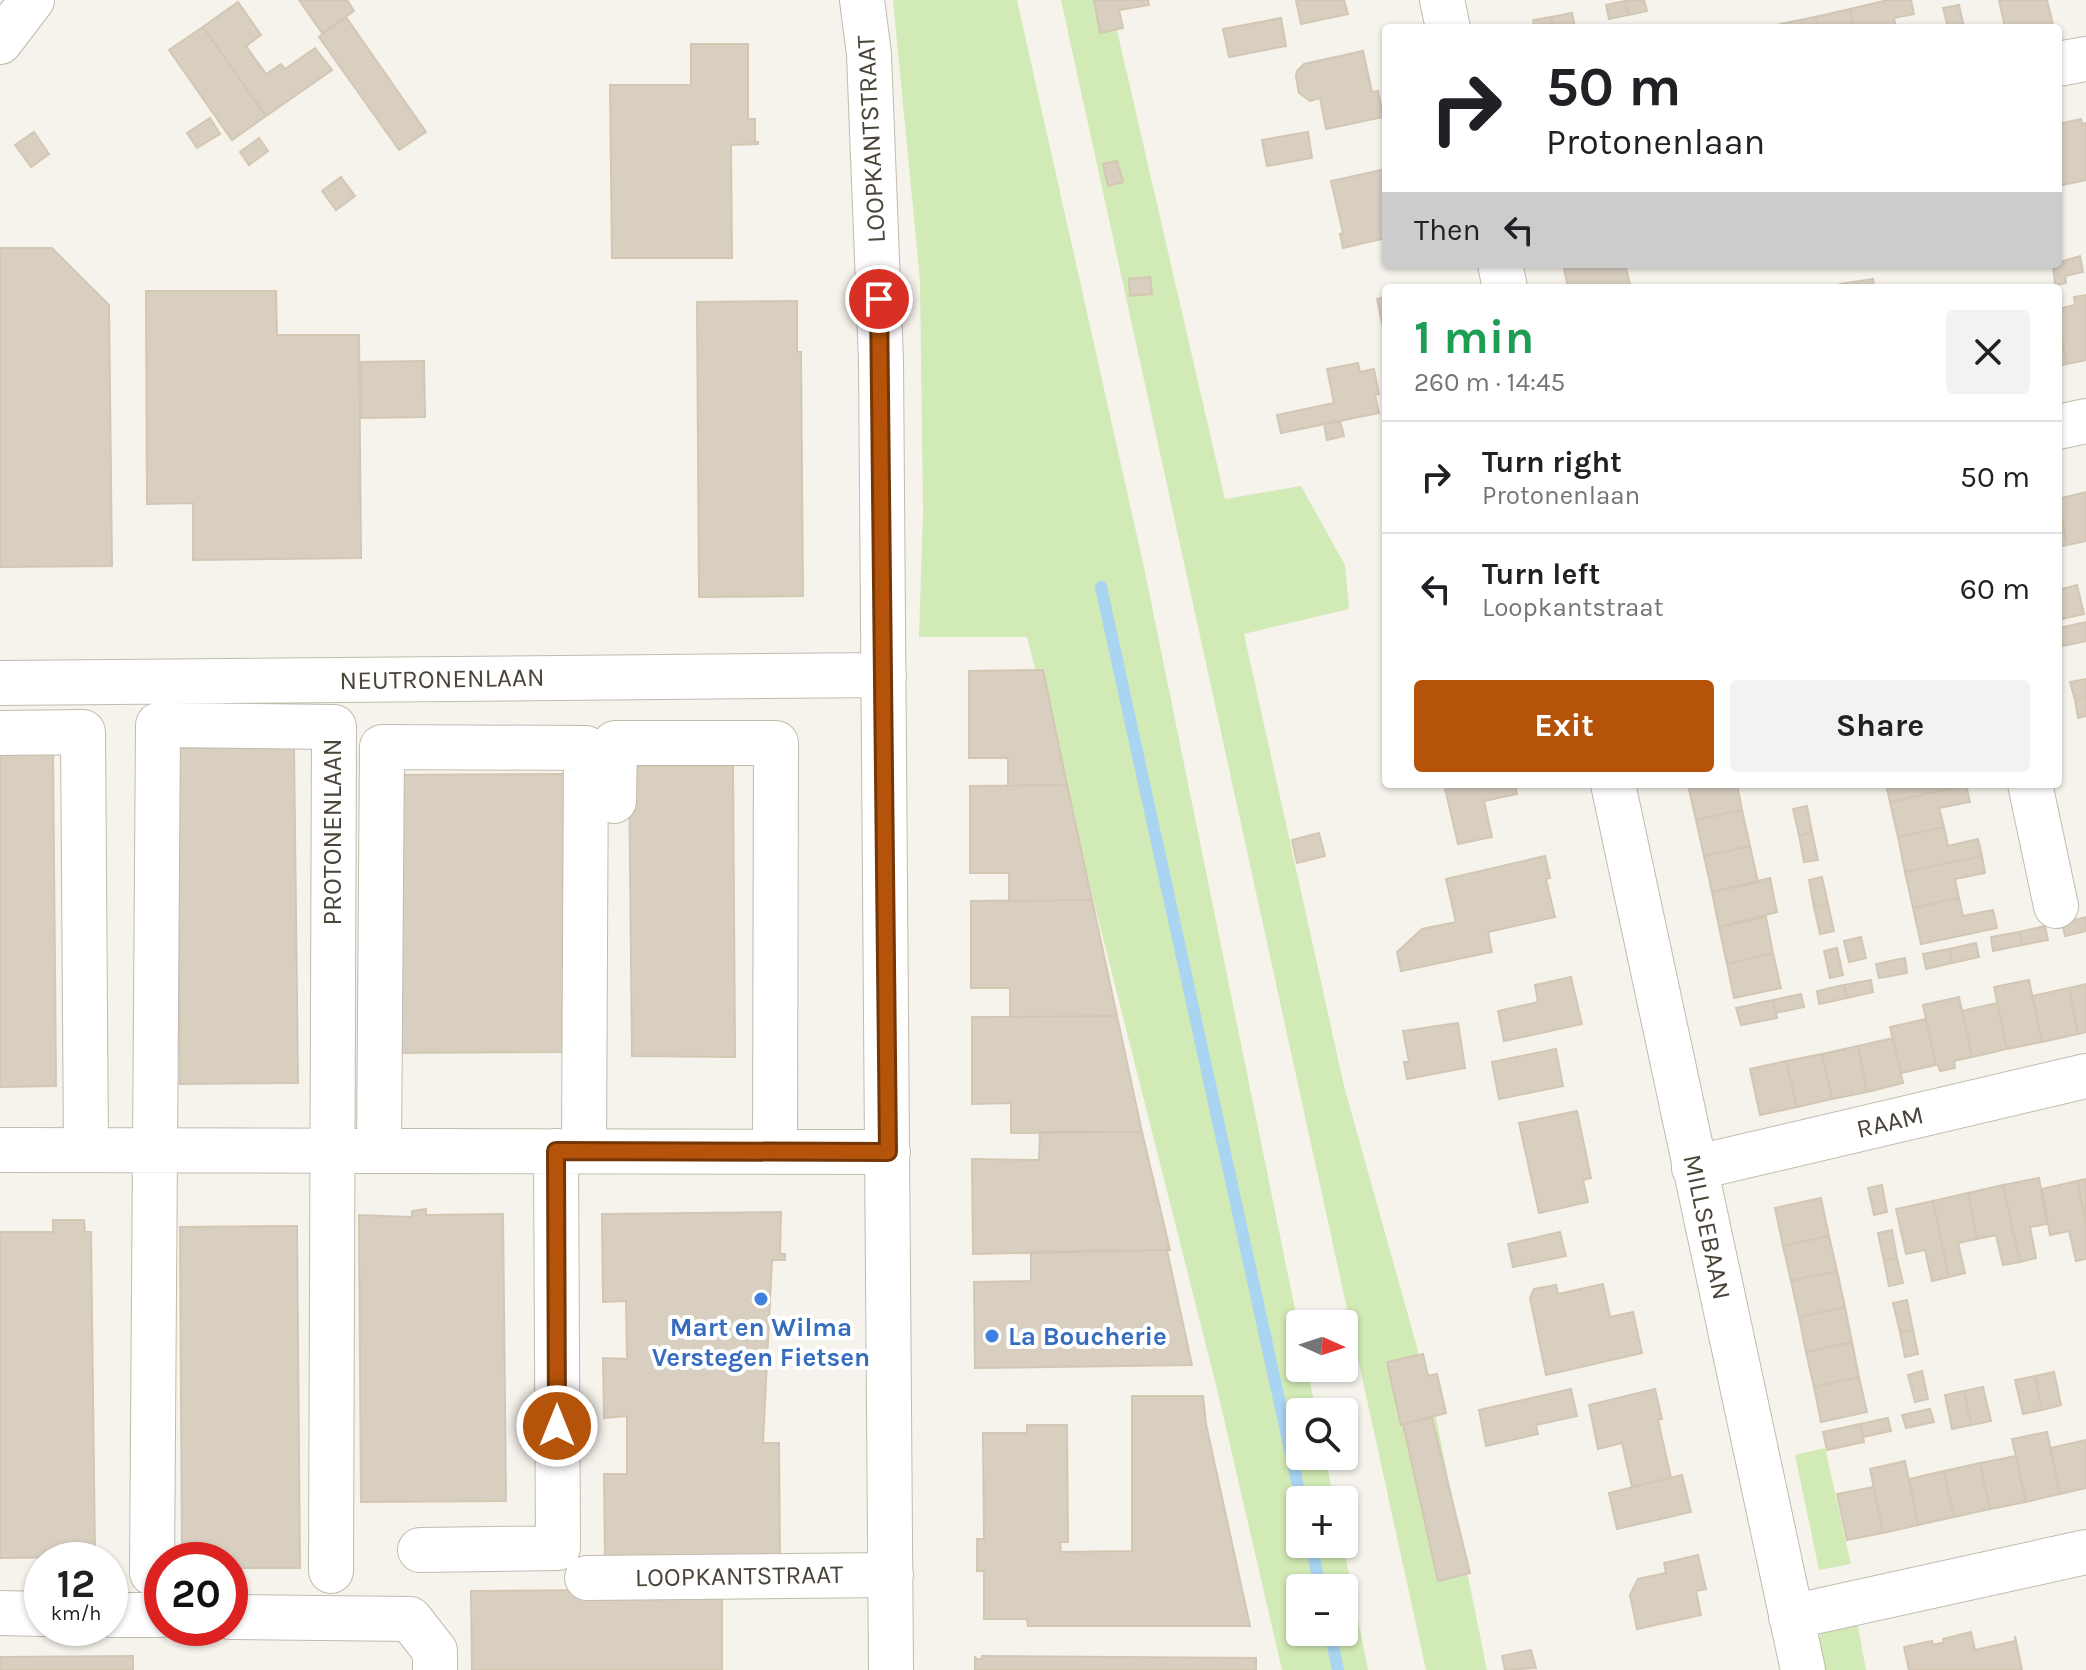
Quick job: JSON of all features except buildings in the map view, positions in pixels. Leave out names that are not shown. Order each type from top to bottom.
[{"type":"street","points":[[0,42],[32,0]]},
{"type":"street","name":"LOOPKANTSTRAAT","points":[[862,0],[869,54],[881,361],[891,1670]]},
{"type":"street","points":[[1442,0],[1447,24]]},
{"type":"street","points":[[2062,63],[2086,59]]},
{"type":"street","points":[[2062,426],[2086,421]]},
{"type":"street","name":"NEUTRONENLAAN","points":[[0,683],[884,675]]},
{"type":"street","name":"PROTONENLAAN","points":[[152,1542],[158,725],[334,727],[331,1571]]},
{"type":"street","points":[[0,733],[83,732],[86,1150]]},
{"type":"street","name":"PROTONENLAAN","points":[[420,1550],[558,1548],[615,743],[776,743],[775,1152]]},
{"type":"street","name":"PROTONENLAAN","points":[[379,1151],[382,747],[586,748],[585,1151]]},
{"type":"street","name":"MILLSEBAAN","points":[[1614,788],[1803,1670]]},
{"type":"street","points":[[2031,788],[2056,906]]},
{"type":"street","name":"RAAM","points":[[1694,1168],[2086,1076]]},
{"type":"street","points":[[0,1150],[888,1152]]},
{"type":"street","points":[[1791,1617],[2086,1552]]},
{"type":"street","name":"LOOPKANTSTRAAT","points":[[587,1578],[891,1575]]},
{"type":"street","points":[[0,1613],[24,1614]]},
{"type":"street","points":[[248,1617],[410,1619],[435,1651],[435,1670]]},
{"type":"green space","points":[[893,0],[1017,0],[1145,572],[1295,1310],[1286,1310],[1286,1382],[1310,1382],[1313,1398],[1286,1398],[1286,1470],[1328,1470],[1331,1486],[1286,1486],[1286,1558],[1346,1558],[1349,1574],[1286,1574],[1286,1646],[1358,1646],[1358,1620],[1368,1670],[1282,1670],[1217,1389],[1027,637],[919,637],[923,512],[920,281]]},
{"type":"green space","points":[[1061,0],[1110,0],[1225,499],[1301,486],[1345,565],[1349,609],[1244,634],[1344,1086],[1434,1408],[1487,1670],[1426,1670],[1358,1359],[1358,1310],[1347,1310]]},
{"type":"green space","points":[[1825,1448],[1851,1564],[1819,1570],[1795,1455]]},
{"type":"green space","points":[[1856,1616],[1866,1670],[1818,1670],[1817,1647],[1822,1633]]},
{"type":"waterway","points":[[1101,587],[1298,1486]]},
{"type":"waterway","points":[[1314,1558],[1317,1574]]},
{"type":"waterway","points":[[1333,1646],[1338,1670]]},
{"type":"place","name":"Mart en Wilma Verstegen Fietsen","points":[[761,1299]]},
{"type":"place","name":"La Boucherie","points":[[992,1336]]},
{"type":"route","points":[[557,1426],[556,1151],[888,1152],[879,299]]}]
